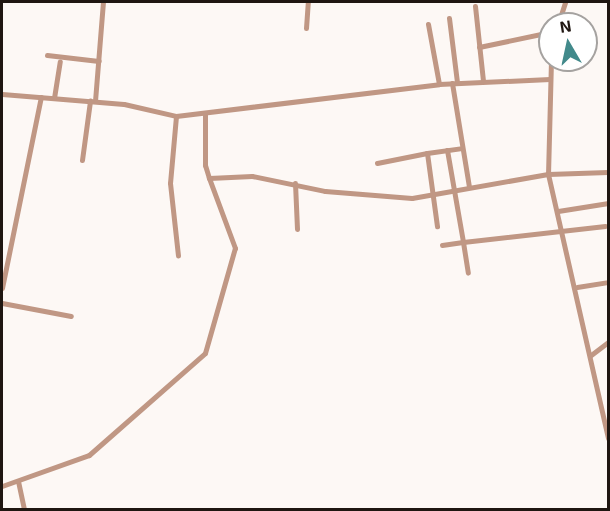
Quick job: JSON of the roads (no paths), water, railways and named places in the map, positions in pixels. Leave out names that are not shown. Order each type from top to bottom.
[{"type":"street","points":[[82,160],[99,61],[102,2]]},
{"type":"street","points":[[306,28],[308,2]]},
{"type":"street","points":[[475,6],[483,81]]},
{"type":"street","points":[[448,18],[462,148],[469,187]]},
{"type":"street","points":[[428,24],[439,84]]},
{"type":"street","points":[[479,47],[538,35]]},
{"type":"street","points":[[47,55],[99,61]]},
{"type":"street","points":[[54,99],[60,60]]},
{"type":"street","points":[[550,72],[548,174],[577,287],[609,438]]},
{"type":"street","points":[[2,94],[92,101],[176,116],[454,82],[550,80]]},
{"type":"street","points":[[2,288],[41,97]]},
{"type":"street","points":[[2,486],[89,455],[205,353],[236,248],[205,165],[204,113]]},
{"type":"street","points":[[176,116],[170,183],[178,256]]},
{"type":"street","points":[[377,163],[462,148]]},
{"type":"street","points":[[447,150],[452,190],[468,273]]},
{"type":"street","points":[[426,153],[438,226]]},
{"type":"street","points":[[209,178],[252,176],[325,191],[406,198],[548,174],[608,172]]},
{"type":"street","points":[[295,183],[297,229]]},
{"type":"street","points":[[558,211],[609,203]]},
{"type":"street","points":[[442,245],[605,226]]},
{"type":"street","points":[[577,287],[609,282]]},
{"type":"street","points":[[2,303],[71,316]]},
{"type":"street","points":[[591,355],[609,342]]},
{"type":"street","points":[[18,481],[24,510]]}]
